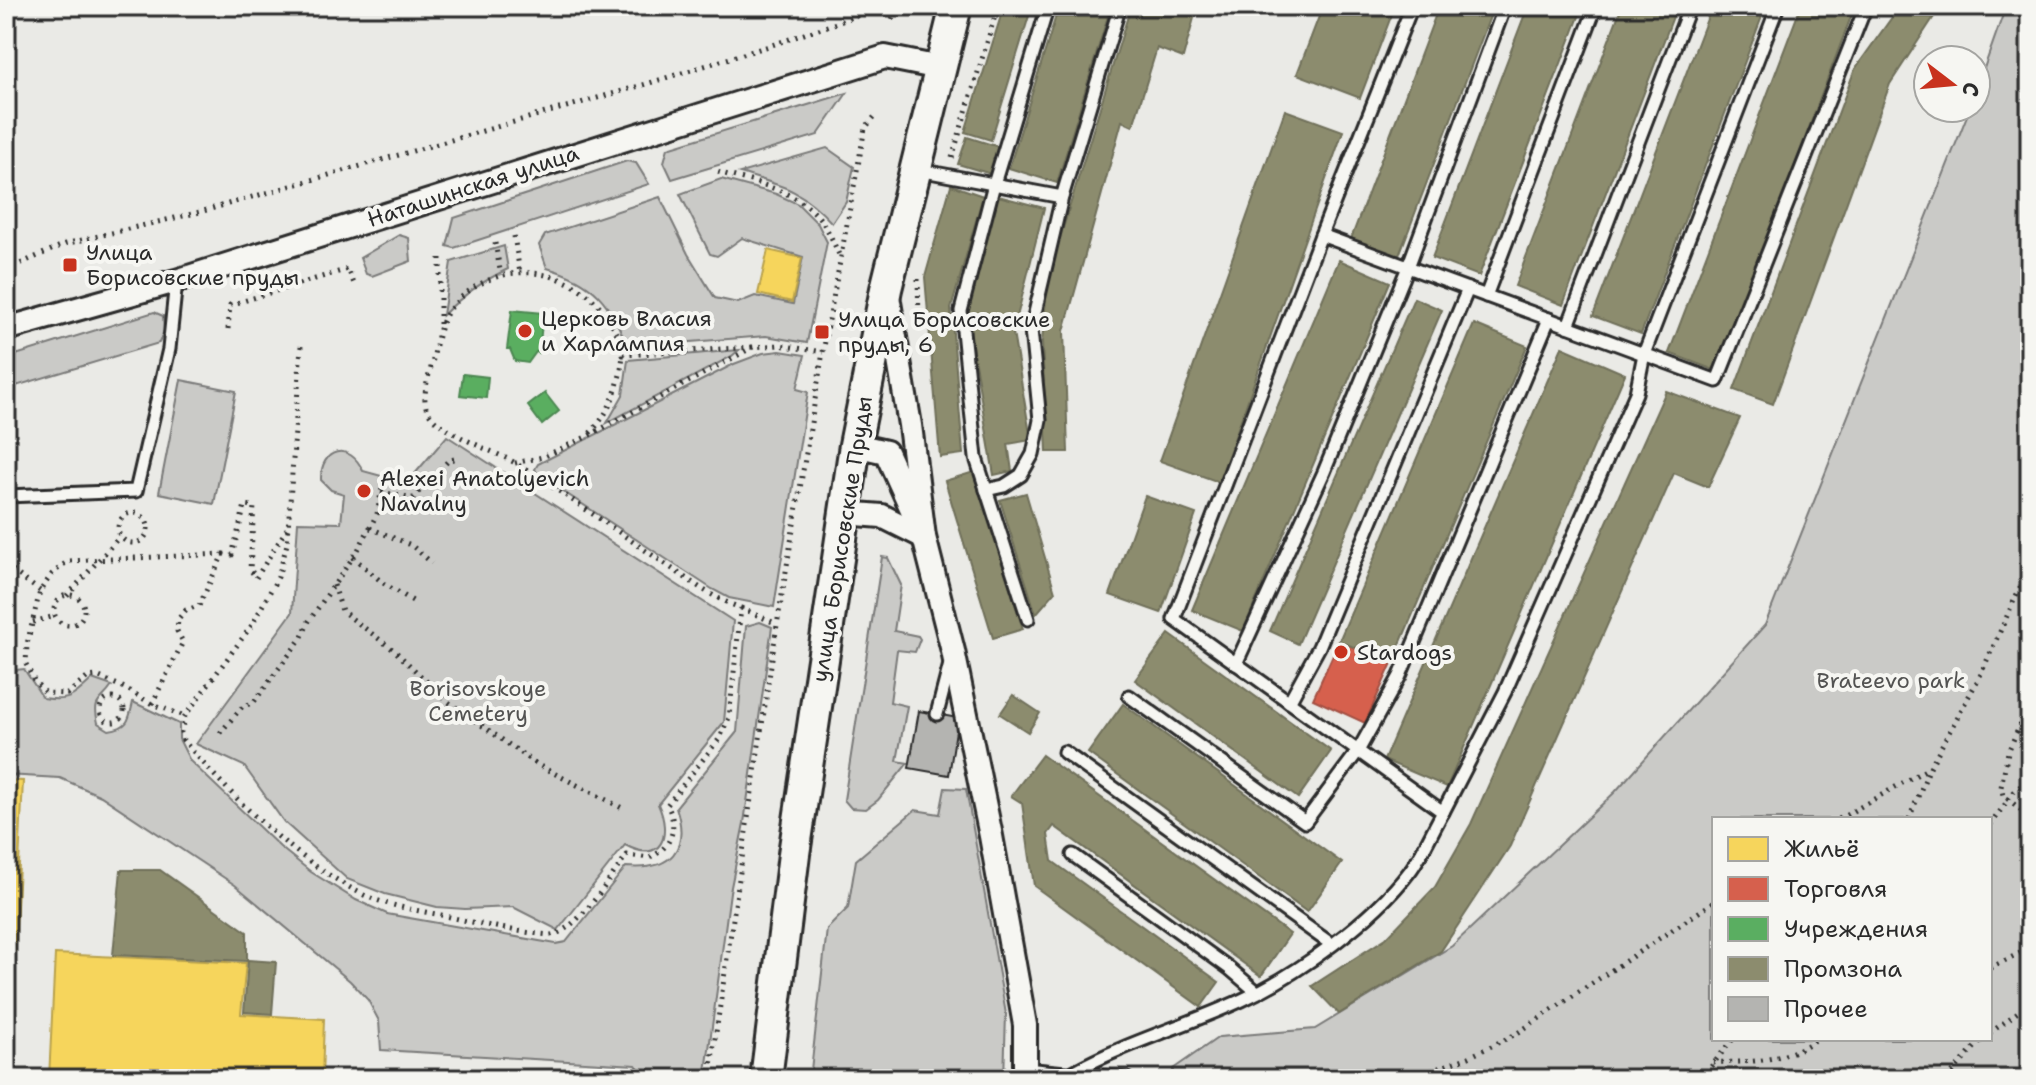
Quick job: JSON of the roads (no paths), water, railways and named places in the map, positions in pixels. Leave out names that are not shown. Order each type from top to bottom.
[{"type":"main road","name":"улица Борисовские Пруды","points":[[766,1079],[794,854],[855,445],[886,289],[956,6]]},
{"type":"street","name":"Наташинская улица","points":[[6,329],[176,281],[885,57],[940,68]]},
{"type":"street","points":[[886,289],[910,425],[924,537],[953,651],[1025,1025],[1025,1074]]},
{"type":"street","points":[[855,445],[886,452],[924,537]]},
{"type":"street","points":[[844,513],[882,516],[924,537]]},
{"type":"lane","points":[[1028,619],[976,458],[961,311],[994,184],[1048,6]]},
{"type":"lane","points":[[986,490],[1004,486],[1021,475],[1033,454],[1040,420],[1031,330],[1062,197],[1120,6]]},
{"type":"lane","points":[[1412,6],[1174,619],[1443,812]]},
{"type":"lane","points":[[1236,664],[1324,472],[1408,267],[1505,6]]},
{"type":"lane","points":[[1486,296],[1596,6]]},
{"type":"lane","points":[[1568,326],[1690,6]]},
{"type":"lane","points":[[1073,1072],[1108,1052],[1188,1023],[1257,992],[1298,969],[1367,916],[1410,871],[1505,692],[1636,393],[1644,354],[1778,6]]},
{"type":"lane","points":[[1321,235],[1717,381],[1866,6]]},
{"type":"lane","points":[[914,169],[1062,197]]},
{"type":"lane","points":[[6,496],[136,491],[169,349],[176,281]]},
{"type":"lane","points":[[1289,702],[1319,647],[1468,289]]},
{"type":"lane","points":[[1129,696],[1305,822],[1358,751],[1400,676],[1549,319]]},
{"type":"lane","points":[[937,714],[953,651]]},
{"type":"lane","points":[[1064,752],[1331,944]]},
{"type":"lane","points":[[1073,855],[1229,968],[1257,992]]},
{"type":"lane","points":[[1025,1074],[1073,1072],[1120,1079]]},
{"type":"place","name":"Улица Борисовские пруды","points":[[70,265]]},
{"type":"place","name":"Церковь Власия и Харлампия","points":[[525,331]]},
{"type":"place","name":"Улица Борисовские пруды, 6","points":[[822,332]]},
{"type":"place","name":"Alexei Anatolyevich Navalny","points":[[364,491]]},
{"type":"place","name":"Stardogs","points":[[1341,652]]},
{"type":"park label","name":"Brateevo park","points":[[1891,680]]},
{"type":"park label","name":"Borisovskoye Cemetery","points":[[478,700]]}]
